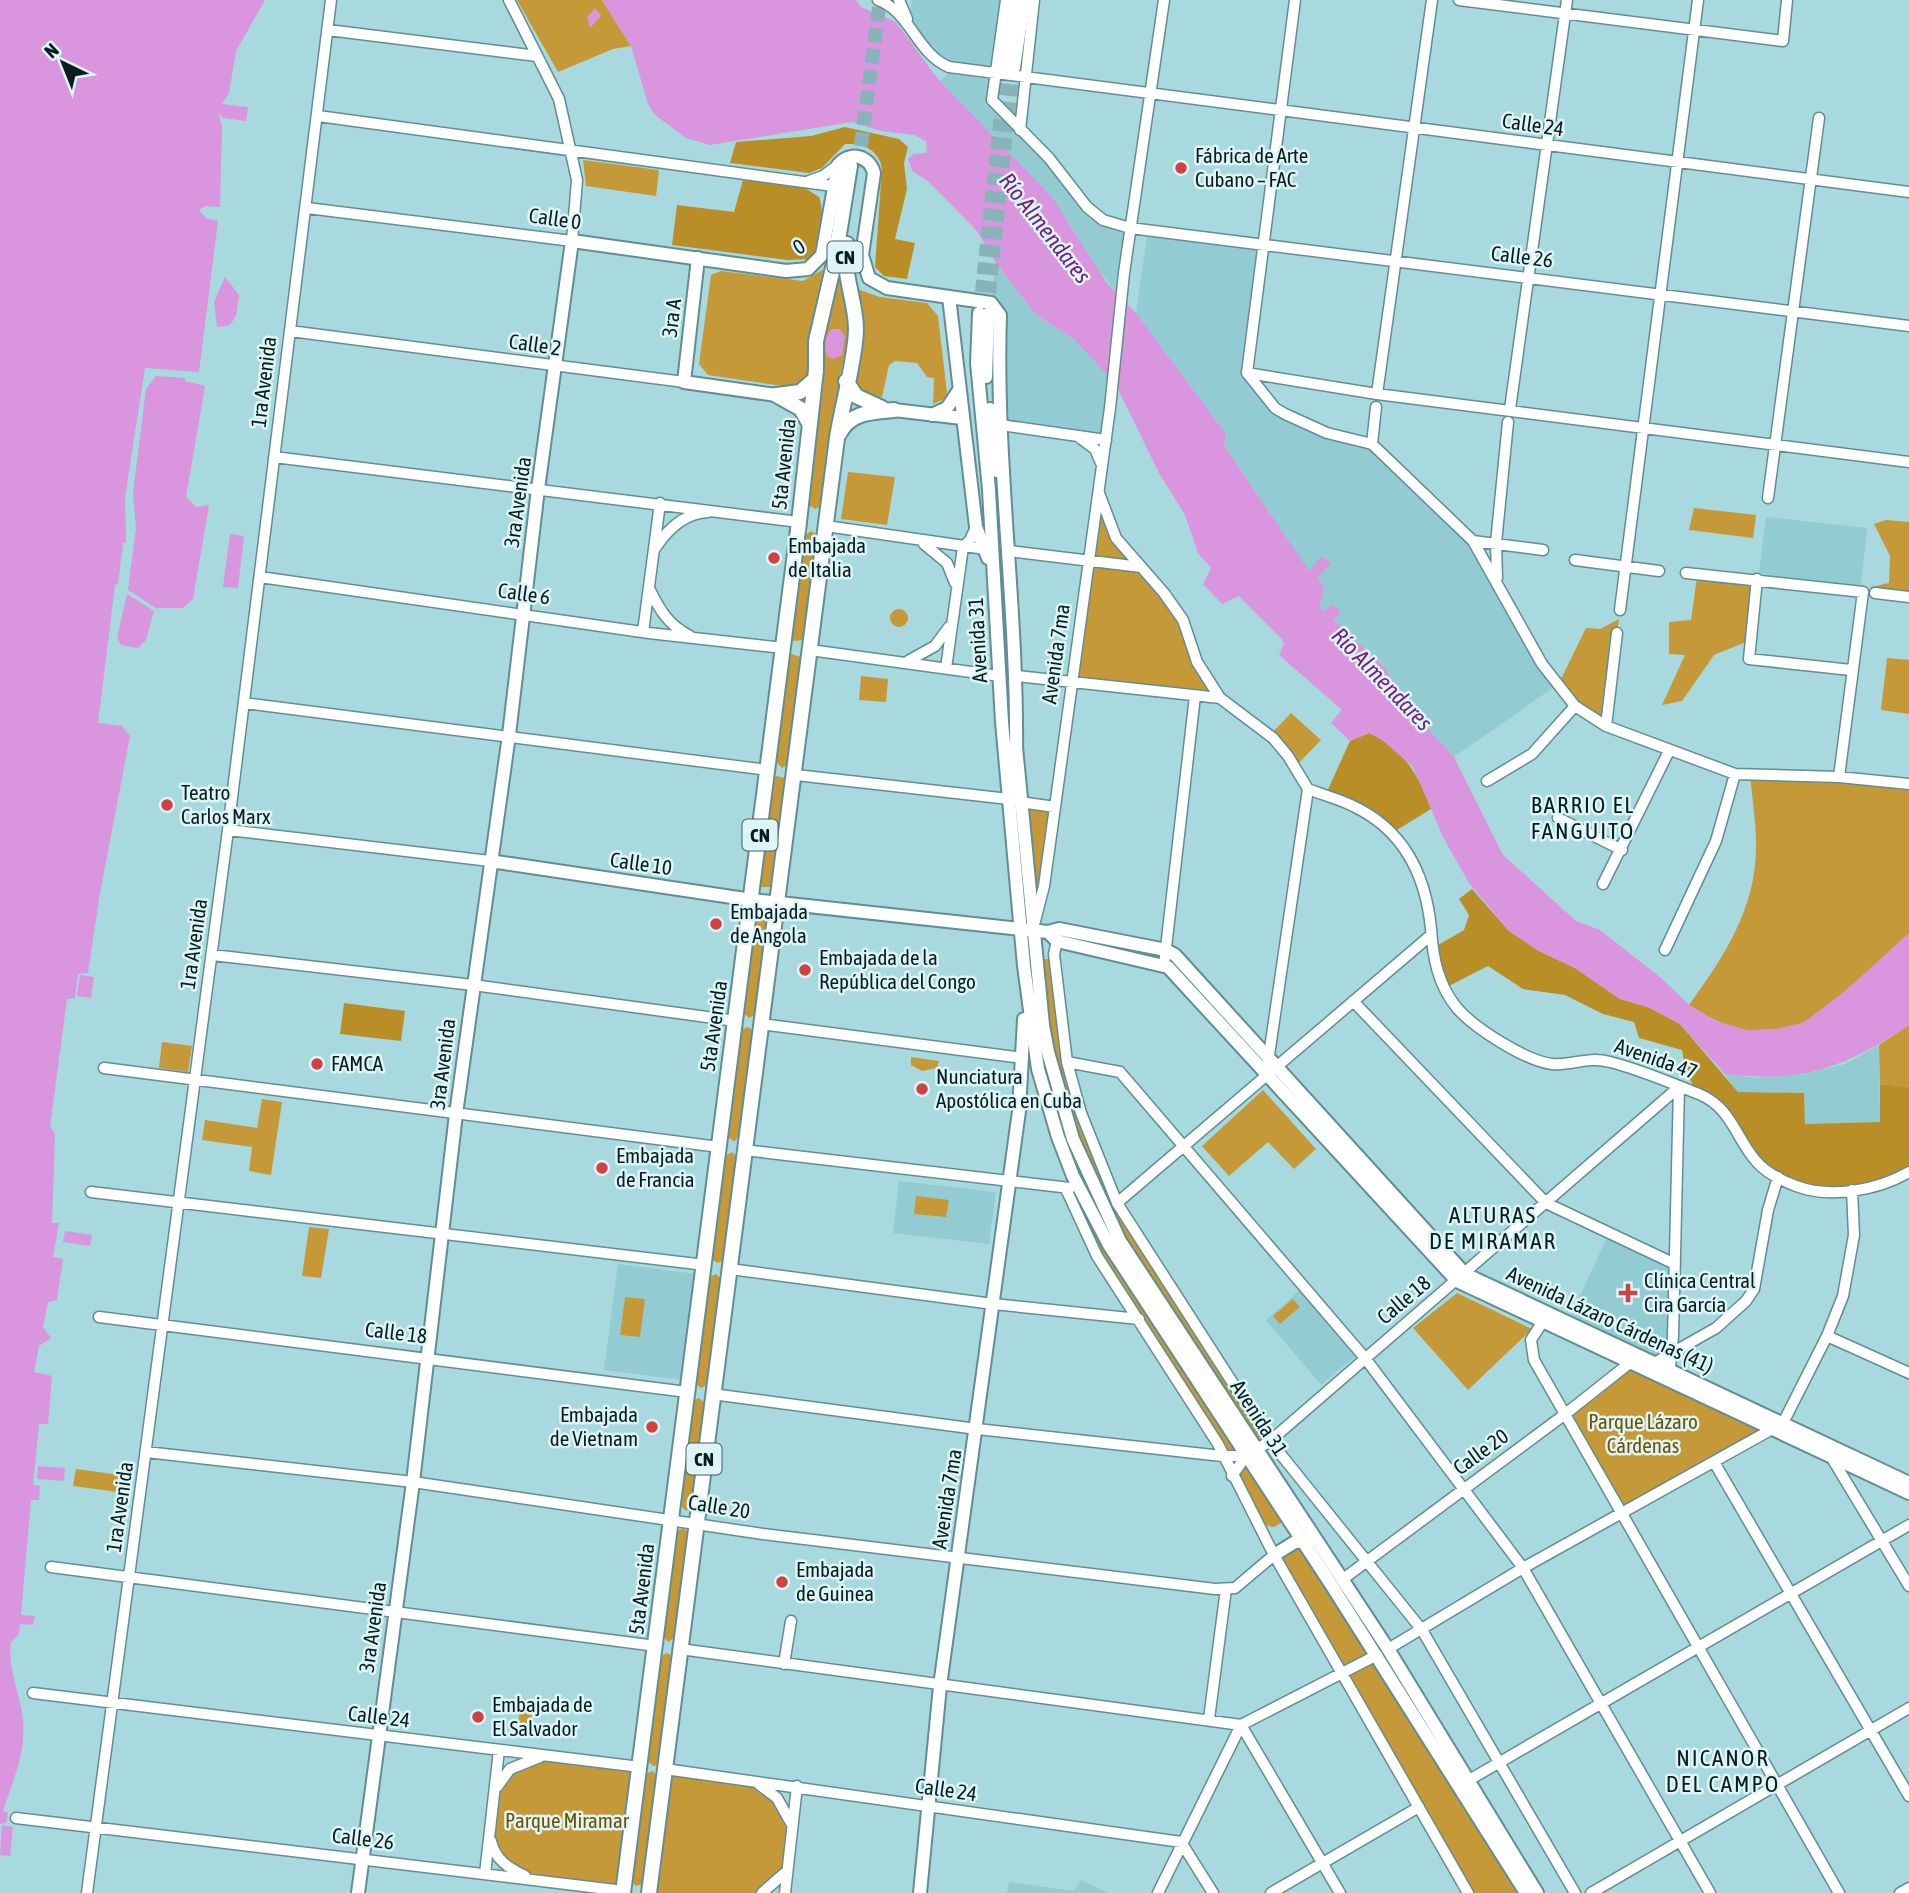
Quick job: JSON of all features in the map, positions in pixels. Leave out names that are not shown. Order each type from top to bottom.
[{"type":"highway","name":"5ta Avenida","points":[[624,1892],[799,522],[816,379],[819,323],[835,259],[848,166]]},
{"type":"highway","name":"CN","points":[[649,1893],[744,1150],[796,775],[825,526],[856,329],[846,279],[848,166]]},
{"type":"highway","points":[[776,395],[800,392],[816,379]]},
{"type":"highway","points":[[846,381],[856,397],[866,403],[894,410]]},
{"type":"highway","points":[[776,395],[801,409],[809,423]]},
{"type":"highway","points":[[837,438],[842,428],[863,413],[894,410]]},
{"type":"main road","points":[[1005,69],[1014,0]]},
{"type":"main road","points":[[1005,69],[1024,0]]},
{"type":"main road","points":[[833,187],[853,156],[864,159],[872,167],[862,265],[869,278],[880,286],[949,297],[980,309]]},
{"type":"main road","name":"0","points":[[797,271],[814,265],[822,255],[833,187]]},
{"type":"main road","name":"Calle 0","points":[[572,241],[797,271]]},
{"type":"main road","name":"3ra Avenida","points":[[358,1893],[376,1736],[413,1482],[456,1114],[509,735],[538,489],[572,241]]},
{"type":"main road","name":"3ra A","points":[[684,382],[698,258]]},
{"type":"main road","points":[[695,287],[703,270],[720,261]]},
{"type":"main road","points":[[934,295],[952,323]]},
{"type":"main road","points":[[949,297],[976,527],[985,549],[995,593]]},
{"type":"main road","points":[[952,323],[962,310],[980,309],[991,303],[1000,315],[1001,425],[1017,676],[1016,755]]},
{"type":"main road","name":"Avenida 31","points":[[980,309],[976,363],[1000,676],[1027,929],[1042,1025],[1073,1139],[1098,1198],[1121,1241],[1251,1453],[1288,1519],[1302,1540],[1316,1550],[1343,1579],[1382,1652],[1525,1893]]},
{"type":"main road","name":"Avenida 31","points":[[980,309],[1004,561],[1016,755],[1014,801]]},
{"type":"main road","points":[[686,360],[696,379],[711,386]]},
{"type":"main road","name":"Calle 2","points":[[684,382],[776,395]]},
{"type":"main road","points":[[932,415],[947,408],[959,390]]},
{"type":"main road","points":[[894,410],[962,418]]},
{"type":"main road","name":"Calle 10","points":[[490,861],[752,900],[1027,929],[1164,965]]},
{"type":"main road","name":"Avenida 31","points":[[1027,929],[1024,966],[1035,1051],[1072,1188],[1469,1780],[1537,1893]]},
{"type":"main road","name":"Calle 10","points":[[1053,936],[1059,929],[1166,950]]},
{"type":"main road","name":"Avenida Lázaro Cárdenas (41)","points":[[1166,950],[1175,955],[1461,1278],[1670,1375],[1783,1423],[1909,1483]]},
{"type":"main road","name":"Avenida Lázaro Cárdenas (41)","points":[[1164,965],[1271,1065]]},
{"type":"main road","name":"Avenida 7ma","points":[[920,1893],[940,1686],[1019,1111],[1023,1058],[1024,966]]},
{"type":"main road","name":"Avenida 7ma","points":[[1019,1111],[1042,1025]]},
{"type":"main road","name":"Avenida Lázaro Cárdenas (41)","points":[[1635,1359],[1656,1362],[1670,1375],[1770,1430],[1909,1493]]},
{"type":"main road","points":[[1274,1555],[1288,1519]]},
{"type":"main road","points":[[1274,1555],[1302,1540]]},
{"type":"main road","points":[[1274,1555],[1316,1550]]},
{"type":"street","name":"1ra Avenida","points":[[87,1893],[229,830],[331,0]]},
{"type":"street","points":[[509,0],[559,99],[577,180],[572,241]]},
{"type":"street","points":[[878,0],[890,4],[914,35],[943,65],[1005,69],[1026,76]]},
{"type":"street","points":[[899,0],[914,35]]},
{"type":"street","points":[[1005,69],[1006,0]]},
{"type":"street","points":[[1020,130],[1034,0]]},
{"type":"street","name":"Avenida 7ma","points":[[1027,929],[1044,886],[1106,440],[1130,228],[1164,0]]},
{"type":"street","points":[[1295,0],[1247,373],[1275,408],[1285,414],[1327,433],[1372,444],[1473,541],[1527,642],[1574,706],[1606,726],[1735,774],[1839,777],[1909,784]]},
{"type":"street","points":[[1377,394],[1432,0]]},
{"type":"street","points":[[1459,0],[1783,41],[1787,0]]},
{"type":"street","points":[[1510,409],[1567,0]]},
{"type":"street","points":[[1620,610],[1698,0]]},
{"type":"street","points":[[328,30],[537,55]]},
{"type":"street","name":"Calle 26","points":[[1005,69],[992,100],[1049,158],[1087,206],[1103,220],[1130,228],[1909,326]]},
{"type":"street","name":"Calle 24","points":[[1026,76],[1151,95],[1909,192]]},
{"type":"street","points":[[318,116],[833,187]]},
{"type":"street","points":[[1768,498],[1819,118]]},
{"type":"street","points":[[801,182],[848,166]]},
{"type":"street","name":"Calle 0","points":[[307,208],[572,241]]},
{"type":"street","name":"Calle 2","points":[[290,331],[684,382]]},
{"type":"street","points":[[1247,373],[1377,394],[1644,426],[1909,462]]},
{"type":"street","points":[[1372,444],[1376,407]]},
{"type":"street","points":[[1497,582],[1496,543],[1508,422]]},
{"type":"street","points":[[1001,425],[1106,440]]},
{"type":"street","points":[[1076,436],[1095,449],[1102,464]]},
{"type":"street","points":[[275,457],[799,522]]},
{"type":"street","points":[[1098,489],[1116,538],[1183,620],[1197,662],[1220,698],[1273,738],[1288,756],[1308,789],[1271,1065]]},
{"type":"street","points":[[643,632],[660,503]]},
{"type":"street","points":[[653,551],[666,533],[682,520],[701,512],[722,511]]},
{"type":"street","points":[[825,526],[985,549]]},
{"type":"street","points":[[946,668],[962,547],[971,540],[976,527]]},
{"type":"street","points":[[917,541],[938,553],[947,563],[957,589]]},
{"type":"street","points":[[1473,541],[1544,551]]},
{"type":"street","points":[[1010,551],[1141,567]]},
{"type":"street","points":[[1575,560],[1659,571]]},
{"type":"street","points":[[1686,573],[1863,592],[1839,777]]},
{"type":"street","name":"Calle 6","points":[[260,577],[523,612],[643,632],[783,648]]},
{"type":"street","points":[[1757,579],[1749,659],[1851,670]]},
{"type":"street","points":[[648,588],[658,609],[671,624],[688,636],[708,639]]},
{"type":"street","points":[[1875,593],[1909,597]]},
{"type":"street","points":[[903,662],[919,657],[935,646],[952,620]]},
{"type":"street","points":[[1606,726],[1618,634]]},
{"type":"street","points":[[810,650],[1000,676]]},
{"type":"street","points":[[1017,676],[1220,698]]},
{"type":"street","points":[[1164,965],[1195,696]]},
{"type":"street","points":[[244,703],[768,770]]},
{"type":"street","points":[[1487,781],[1532,754],[1574,706]]},
{"type":"street","points":[[1603,884],[1669,751]]},
{"type":"street","points":[[1665,950],[1716,841],[1735,774]]},
{"type":"street","points":[[796,775],[1055,807]]},
{"type":"street","name":"Avenida 47","points":[[1308,789],[1368,814],[1401,844],[1416,867],[1425,891],[1443,989],[1469,1020],[1504,1043],[1554,1064],[1585,1058],[1610,1062],[1718,1104],[1735,1125],[1755,1161],[1778,1177],[1806,1189],[1852,1190],[1887,1182],[1909,1172]]},
{"type":"street","points":[[1558,818],[1622,850]]},
{"type":"street","name":"Calle 10","points":[[229,830],[490,861]]},
{"type":"street","points":[[1117,1203],[1185,1146],[1271,1065],[1431,935]]},
{"type":"street","points":[[1053,936],[1067,1062],[1081,1113],[1117,1203],[1270,1441],[1422,1630],[1497,1764],[1575,1893]]},
{"type":"street","points":[[212,955],[473,985],[736,1021]]},
{"type":"street","points":[[1353,1001],[1546,1203],[1675,1264]]},
{"type":"street","points":[[761,1024],[1023,1058]]},
{"type":"street","points":[[1067,1062],[1120,1072],[1365,1358],[1523,1568],[1710,1893]]},
{"type":"street","points":[[103,1068],[719,1147]]},
{"type":"street","points":[[1670,1375],[1679,1087]]},
{"type":"street","name":"Calle 18","points":[[1232,1476],[1251,1453],[1270,1441],[1461,1278],[1679,1087]]},
{"type":"street","points":[[744,1150],[1072,1188],[1097,1256],[1211,1432],[1274,1555],[1468,1893]]},
{"type":"street","points":[[1656,1362],[1716,1328],[1746,1301],[1755,1289],[1768,1210],[1778,1177]]},
{"type":"street","points":[[1158,1893],[1181,1842],[1241,1726],[1342,1675],[1523,1568],[1783,1423],[1827,1336],[1843,1296],[1853,1253],[1852,1190]]},
{"type":"street","points":[[91,1192],[705,1265]]},
{"type":"street","points":[[730,1269],[993,1304],[1139,1319]]},
{"type":"street","name":"Calle 18","points":[[99,1317],[163,1323],[687,1392]]},
{"type":"street","points":[[1545,1318],[1531,1339],[1534,1360],[1839,1893]]},
{"type":"street","points":[[1827,1336],[1909,1373]]},
{"type":"street","name":"Calle 20","points":[[1343,1579],[1635,1359]]},
{"type":"street","points":[[712,1394],[977,1429]]},
{"type":"street","name":"Calle 18","points":[[977,1429],[1198,1454],[1222,1456],[1251,1453]]},
{"type":"street","points":[[1198,1454],[1210,1442],[1211,1432]]},
{"type":"street","points":[[1822,1442],[1909,1586]]},
{"type":"street","name":"Calle 20","points":[[146,1452],[413,1482],[696,1524],[1226,1589]]},
{"type":"street","points":[[1714,1462],[1909,1796]]},
{"type":"street","points":[[1469,1780],[1909,1525]]},
{"type":"street","points":[[1209,1719],[1226,1589],[1244,1581],[1274,1555]]},
{"type":"street","points":[[51,1567],[394,1614],[656,1646]]},
{"type":"street","points":[[784,1664],[791,1621]]},
{"type":"street","points":[[680,1649],[940,1686],[1209,1719],[1241,1726],[1340,1893]]},
{"type":"street","name":"Calle 24","points":[[33,1693],[640,1767]]},
{"type":"street","points":[[1591,1893],[1909,1708]]},
{"type":"street","points":[[485,1874],[499,1750]]},
{"type":"street","points":[[494,1792],[510,1769],[547,1755]]},
{"type":"street","name":"Calle 24","points":[[665,1769],[752,1779],[930,1808],[1181,1842]]},
{"type":"street","points":[[752,1779],[777,1798],[792,1826]]},
{"type":"street","points":[[785,1893],[797,1786]]},
{"type":"street","points":[[1271,1893],[1419,1807]]},
{"type":"street","name":"Calle 26","points":[[16,1818],[624,1892]]},
{"type":"street","points":[[489,1830],[493,1850],[500,1859],[509,1868],[533,1880]]},
{"type":"street","points":[[1181,1842],[1213,1893]]},
{"type":"street","points":[[762,1893],[787,1871]]},
{"type":"street","points":[[1900,1893],[1909,1888]]},
{"type":"shaded area","points":[[912,0],[1000,0],[991,66],[948,63],[927,47],[915,29],[910,14]]},
{"type":"shaded area","points":[[948,73],[992,80],[989,103],[1053,166],[1087,214],[1102,226],[1124,234],[1116,292],[1093,263],[1052,197],[940,81]]},
{"type":"shaded area","points":[[845,127],[899,139],[908,147],[904,163],[907,189],[895,239],[915,243],[907,279],[884,276],[875,267],[882,168],[877,156],[869,148],[845,144],[822,168],[809,173],[730,163],[736,142],[811,136]]},
{"type":"shaded area","points":[[743,180],[805,188],[819,197],[822,211],[821,229],[817,247],[810,259],[788,260],[672,245],[677,205],[734,212]]},
{"type":"shaded area","points":[[1148,230],[1264,245],[1247,373],[1285,414],[1372,444],[1473,541],[1557,685],[1454,757],[1414,714],[1385,668],[1334,620],[1341,610],[1325,612],[1320,607],[1323,586],[1317,579],[1323,572],[1309,572],[1224,445],[1226,434],[1136,313]]},
{"type":"shaded area","points":[[996,263],[1036,315],[1074,339],[1116,385],[1106,440],[1001,425],[998,359],[991,303]]},
{"type":"shaded area","points":[[1766,517],[1867,528],[1861,585],[1758,579]]},
{"type":"shaded area","points":[[1369,733],[1391,746],[1408,764],[1431,809],[1392,833],[1382,824],[1325,796],[1350,741]]},
{"type":"shaded area","points":[[1472,889],[1509,931],[1539,951],[1575,968],[1620,999],[1648,1007],[1680,1024],[1738,1092],[1804,1093],[1805,1124],[1880,1122],[1880,1084],[1909,1087],[1909,1172],[1887,1182],[1818,1191],[1762,1167],[1735,1125],[1697,1093],[1686,1072],[1682,1050],[1639,1038],[1634,1022],[1603,1014],[1565,995],[1523,989],[1488,966],[1443,989],[1433,948],[1464,930],[1469,915],[1459,899]]},
{"type":"shaded area","points":[[344,1003],[405,1011],[401,1041],[340,1034]]},
{"type":"shaded area","points":[[1879,1045],[1880,1122],[1805,1124],[1804,1093],[1738,1092],[1725,1074],[1756,1078],[1804,1074],[1845,1064]]},
{"type":"shaded area","points":[[899,1181],[996,1192],[989,1244],[893,1233]]},
{"type":"shaded area","name":"Clínica Central Cira García","points":[[1609,1233],[1675,1264],[1672,1353],[1656,1362],[1568,1322]]},
{"type":"shaded area","points":[[618,1264],[697,1274],[683,1380],[604,1370]]},
{"type":"shaded area","points":[[1301,1289],[1357,1355],[1321,1385],[1266,1320]]},
{"type":"shaded area","points":[[1081,1880],[1108,1893],[1007,1893],[1009,1882],[1074,1891]]},
{"type":"green space","points":[[517,0],[602,0],[631,46],[613,49],[558,72]]},
{"type":"green space","points":[[583,160],[659,170],[656,196],[586,186]]},
{"type":"green space","points":[[840,265],[850,330],[840,375],[821,506],[815,509],[807,504],[821,336]]},
{"type":"green space","points":[[822,270],[828,270],[809,375],[800,386],[789,387],[708,375],[699,364],[711,275],[721,271],[803,281]]},
{"type":"green space","points":[[854,288],[880,297],[927,303],[938,316],[947,393],[945,399],[933,404],[934,378],[927,377],[917,363],[895,361],[889,365],[882,397],[867,396],[855,387],[860,316]]},
{"type":"green space","points":[[988,427],[1016,802],[1028,925],[1025,925]]},
{"type":"green space","points":[[848,472],[895,477],[887,525],[841,519]]},
{"type":"green space","points":[[1098,489],[1107,518],[1183,620],[1197,662],[1220,698],[1072,683]]},
{"type":"green space","points":[[1694,508],[1756,515],[1753,538],[1689,530]]},
{"type":"green space","points":[[1886,520],[1909,522],[1909,597],[1870,594],[1871,587],[1889,583],[1890,556],[1874,524]]},
{"type":"green space","points":[[811,531],[819,536],[805,640],[793,641],[791,638],[805,535]]},
{"type":"green space","points":[[1697,577],[1752,585],[1746,642],[1714,655],[1682,701],[1662,705],[1685,655],[1669,654],[1669,622],[1691,620]]},
{"type":"green space","points":[[899,609],[905,612],[908,618],[905,624],[899,627],[893,624],[890,618],[893,612]]},
{"type":"green space","points":[[1619,619],[1606,726],[1558,685],[1586,628],[1600,629]]},
{"type":"green space","points":[[792,654],[803,658],[790,763],[782,768],[775,761],[788,656]]},
{"type":"green space","points":[[1887,658],[1909,660],[1909,714],[1881,710]]},
{"type":"green space","points":[[861,676],[888,679],[886,702],[859,700]]},
{"type":"green space","points":[[1291,713],[1321,740],[1295,767],[1270,735]]},
{"type":"green space","points":[[1750,774],[1909,785],[1909,933],[1857,982],[1813,1017],[1796,1025],[1768,1030],[1732,1027],[1689,1005],[1726,950],[1751,889],[1756,844]]},
{"type":"green space","points":[[776,776],[785,778],[788,782],[775,887],[761,887],[759,882],[772,780]]},
{"type":"green space","points":[[1020,802],[1055,807],[1033,930]]},
{"type":"green space","points":[[759,908],[770,914],[757,1014],[749,1018],[742,1012],[755,912]]},
{"type":"green space","points":[[1060,933],[1155,951],[1162,956],[1156,959],[1060,938]]},
{"type":"green space","points":[[1041,959],[1051,959],[1061,1055],[1077,1109],[1135,1239],[1265,1441],[1258,1445],[1135,1256],[1094,1176],[1065,1092]]},
{"type":"green space","points":[[1909,1025],[1909,1087],[1880,1084],[1879,1045]]},
{"type":"green space","points":[[748,1027],[754,1031],[739,1136],[734,1142],[726,1135],[740,1030]]},
{"type":"green space","points":[[162,1042],[192,1046],[188,1072],[159,1068]]},
{"type":"green space","points":[[1041,1044],[1064,1130],[1114,1244],[1090,1197],[1061,1126],[1046,1077]]},
{"type":"green space","points":[[911,1057],[939,1061],[937,1068],[922,1071],[911,1065]]},
{"type":"green space","name":"Parque Lázaro Cárdenas","points":[[1278,1068],[1465,1274],[1785,1421],[1620,1513],[1564,1415],[1630,1364],[1457,1281],[1268,1076]]},
{"type":"green space","points":[[1263,1090],[1316,1149],[1294,1169],[1268,1142],[1229,1176],[1202,1146]]},
{"type":"green space","points":[[262,1099],[282,1102],[271,1175],[249,1171],[252,1147],[202,1140],[205,1120],[257,1128]]},
{"type":"green space","points":[[732,1152],[737,1157],[726,1260],[717,1263],[711,1258],[725,1156]]},
{"type":"green space","points":[[1078,1186],[1288,1519],[1274,1527],[1257,1523],[1088,1232],[1066,1189]]},
{"type":"green space","points":[[916,1196],[949,1200],[946,1217],[914,1214]]},
{"type":"green space","points":[[309,1227],[329,1229],[321,1278],[302,1276]]},
{"type":"green space","points":[[716,1274],[722,1280],[709,1384],[701,1388],[694,1382],[708,1278]]},
{"type":"green space","points":[[1457,1293],[1532,1329],[1468,1390],[1413,1328]]},
{"type":"green space","points":[[625,1297],[645,1299],[640,1337],[620,1335]]},
{"type":"green space","points":[[1293,1299],[1300,1307],[1280,1324],[1273,1316]]},
{"type":"green space","points":[[699,1398],[706,1404],[693,1505],[686,1511],[678,1503],[691,1402]]},
{"type":"green space","points":[[76,1469],[120,1475],[118,1492],[73,1486]]},
{"type":"green space","points":[[683,1528],[690,1534],[676,1637],[668,1642],[663,1636],[676,1532]]},
{"type":"green space","points":[[1302,1540],[1525,1893],[1468,1893],[1274,1555]]},
{"type":"green space","points":[[667,1653],[674,1657],[659,1765],[653,1766],[647,1760],[660,1657]]},
{"type":"green space","points":[[521,1699],[533,1700],[530,1727],[518,1726]]},
{"type":"green space","name":"Parque Miramar","points":[[547,1755],[640,1767],[624,1891],[532,1880],[493,1850],[494,1792],[502,1778]]},
{"type":"green space","name":"Parque Miramar","points":[[665,1769],[752,1779],[768,1790],[792,1826],[787,1871],[762,1893],[649,1893]]},
{"type":"green space","points":[[652,1771],[658,1776],[645,1883],[636,1886],[630,1880],[644,1775]]},
{"type":"water","points":[[0,0],[265,0],[236,51],[229,93],[222,104],[248,107],[246,121],[223,118],[218,112],[222,126],[220,207],[205,206],[199,210],[206,218],[218,221],[199,372],[145,368],[125,497],[126,542],[123,543],[118,584],[115,585],[98,723],[122,726],[130,736],[100,893],[88,973],[78,974],[75,998],[67,999],[50,1127],[55,1134],[52,1223],[59,1223],[53,1257],[63,1259],[57,1300],[48,1302],[43,1327],[51,1338],[39,1346],[34,1372],[52,1376],[48,1424],[39,1424],[33,1485],[40,1486],[39,1500],[31,1500],[21,1615],[35,1616],[33,1625],[20,1624],[19,1634],[11,1642],[11,1662],[22,1711],[23,1733],[17,1768],[3,1811],[8,1813],[6,1823],[0,1824]]},
{"type":"water","name":"Río Almendares","points":[[602,0],[856,0],[861,7],[896,22],[937,78],[1052,197],[1106,282],[1136,313],[1226,434],[1224,445],[1309,571],[1322,556],[1331,563],[1317,579],[1324,586],[1320,607],[1325,612],[1332,604],[1341,611],[1334,620],[1385,668],[1414,714],[1454,757],[1503,855],[1576,921],[1600,930],[1661,978],[1689,1005],[1716,1021],[1747,1030],[1774,1029],[1803,1023],[1845,991],[1909,933],[1909,1025],[1865,1052],[1822,1069],[1777,1076],[1725,1074],[1680,1024],[1648,1007],[1620,999],[1575,968],[1539,951],[1509,931],[1469,883],[1443,837],[1413,767],[1381,739],[1369,733],[1350,741],[1331,723],[1341,710],[1279,655],[1284,643],[1281,638],[1239,596],[1222,604],[1203,584],[1211,568],[1198,553],[1185,515],[1159,473],[1116,385],[1074,339],[1036,315],[996,263],[977,231],[927,180],[913,172],[908,159],[913,154],[927,153],[926,141],[914,135],[881,131],[852,122],[710,145],[686,138],[655,115],[648,104],[631,46]]},
{"type":"water","points":[[595,8],[601,16],[590,28],[587,17]]},
{"type":"water","points":[[225,277],[239,295],[236,316],[230,325],[217,327],[214,302]]},
{"type":"water","points":[[832,329],[840,329],[845,336],[842,355],[834,359],[828,357],[825,346],[826,338]]},
{"type":"water","points":[[156,376],[185,378],[185,381],[205,386],[186,497],[196,507],[209,505],[193,599],[183,608],[156,608],[128,590],[136,528],[133,493],[146,389]]},
{"type":"water","points":[[230,534],[244,536],[238,588],[223,587]]},
{"type":"water","points":[[127,594],[154,611],[146,640],[138,648],[121,645],[117,638]]},
{"type":"water","points":[[80,975],[94,977],[91,998],[77,996]]},
{"type":"water","points":[[65,1231],[92,1235],[90,1246],[63,1242]]},
{"type":"water","points":[[38,1466],[65,1468],[64,1481],[37,1479]]},
{"type":"water","points":[[2,1825],[13,1827],[10,1856],[0,1855]]},
{"type":"pier","points":[[1279,655],[1342,710],[1328,726],[1327,721],[1337,711],[1277,658]]},
{"type":"tunnel","points":[[858,167],[880,0]]},
{"type":"tunnel","points":[[979,310],[1005,67]]},
{"type":"tunnel","points":[[988,311],[1014,68]]},
{"type":"place","name":"Fábrica de Arte Cubano – FAC","points":[[1181,168]]},
{"type":"place","name":"Embajada de Italia","points":[[774,558]]},
{"type":"place","name":"Teatro Carlos Marx","points":[[167,805]]},
{"type":"place","name":"Embajada de Angola","points":[[716,924]]},
{"type":"place","name":"Embajada de la República del Congo","points":[[805,970]]},
{"type":"place","name":"FAMCA","points":[[317,1064]]},
{"type":"place","name":"Nunciatura Apostólica en Cuba","points":[[922,1089]]},
{"type":"place","name":"Embajada de Francia","points":[[602,1168]]},
{"type":"place","name":"Clínica Central Cira García","points":[[1628,1293]]},
{"type":"place","name":"Embajada de Vietnam","points":[[652,1427]]},
{"type":"place","name":"Embajada de Guinea","points":[[782,1582]]},
{"type":"place","name":"Embajada de El Salvador","points":[[478,1717]]},
{"type":"district","name":"BARRIO EL FANGUITO","points":[[1583,818]]},
{"type":"district","name":"ALTURAS DE MIRAMAR","points":[[1493,1228]]},
{"type":"district","name":"NICANOR DEL CAMPO","points":[[1723,1771]]}]
